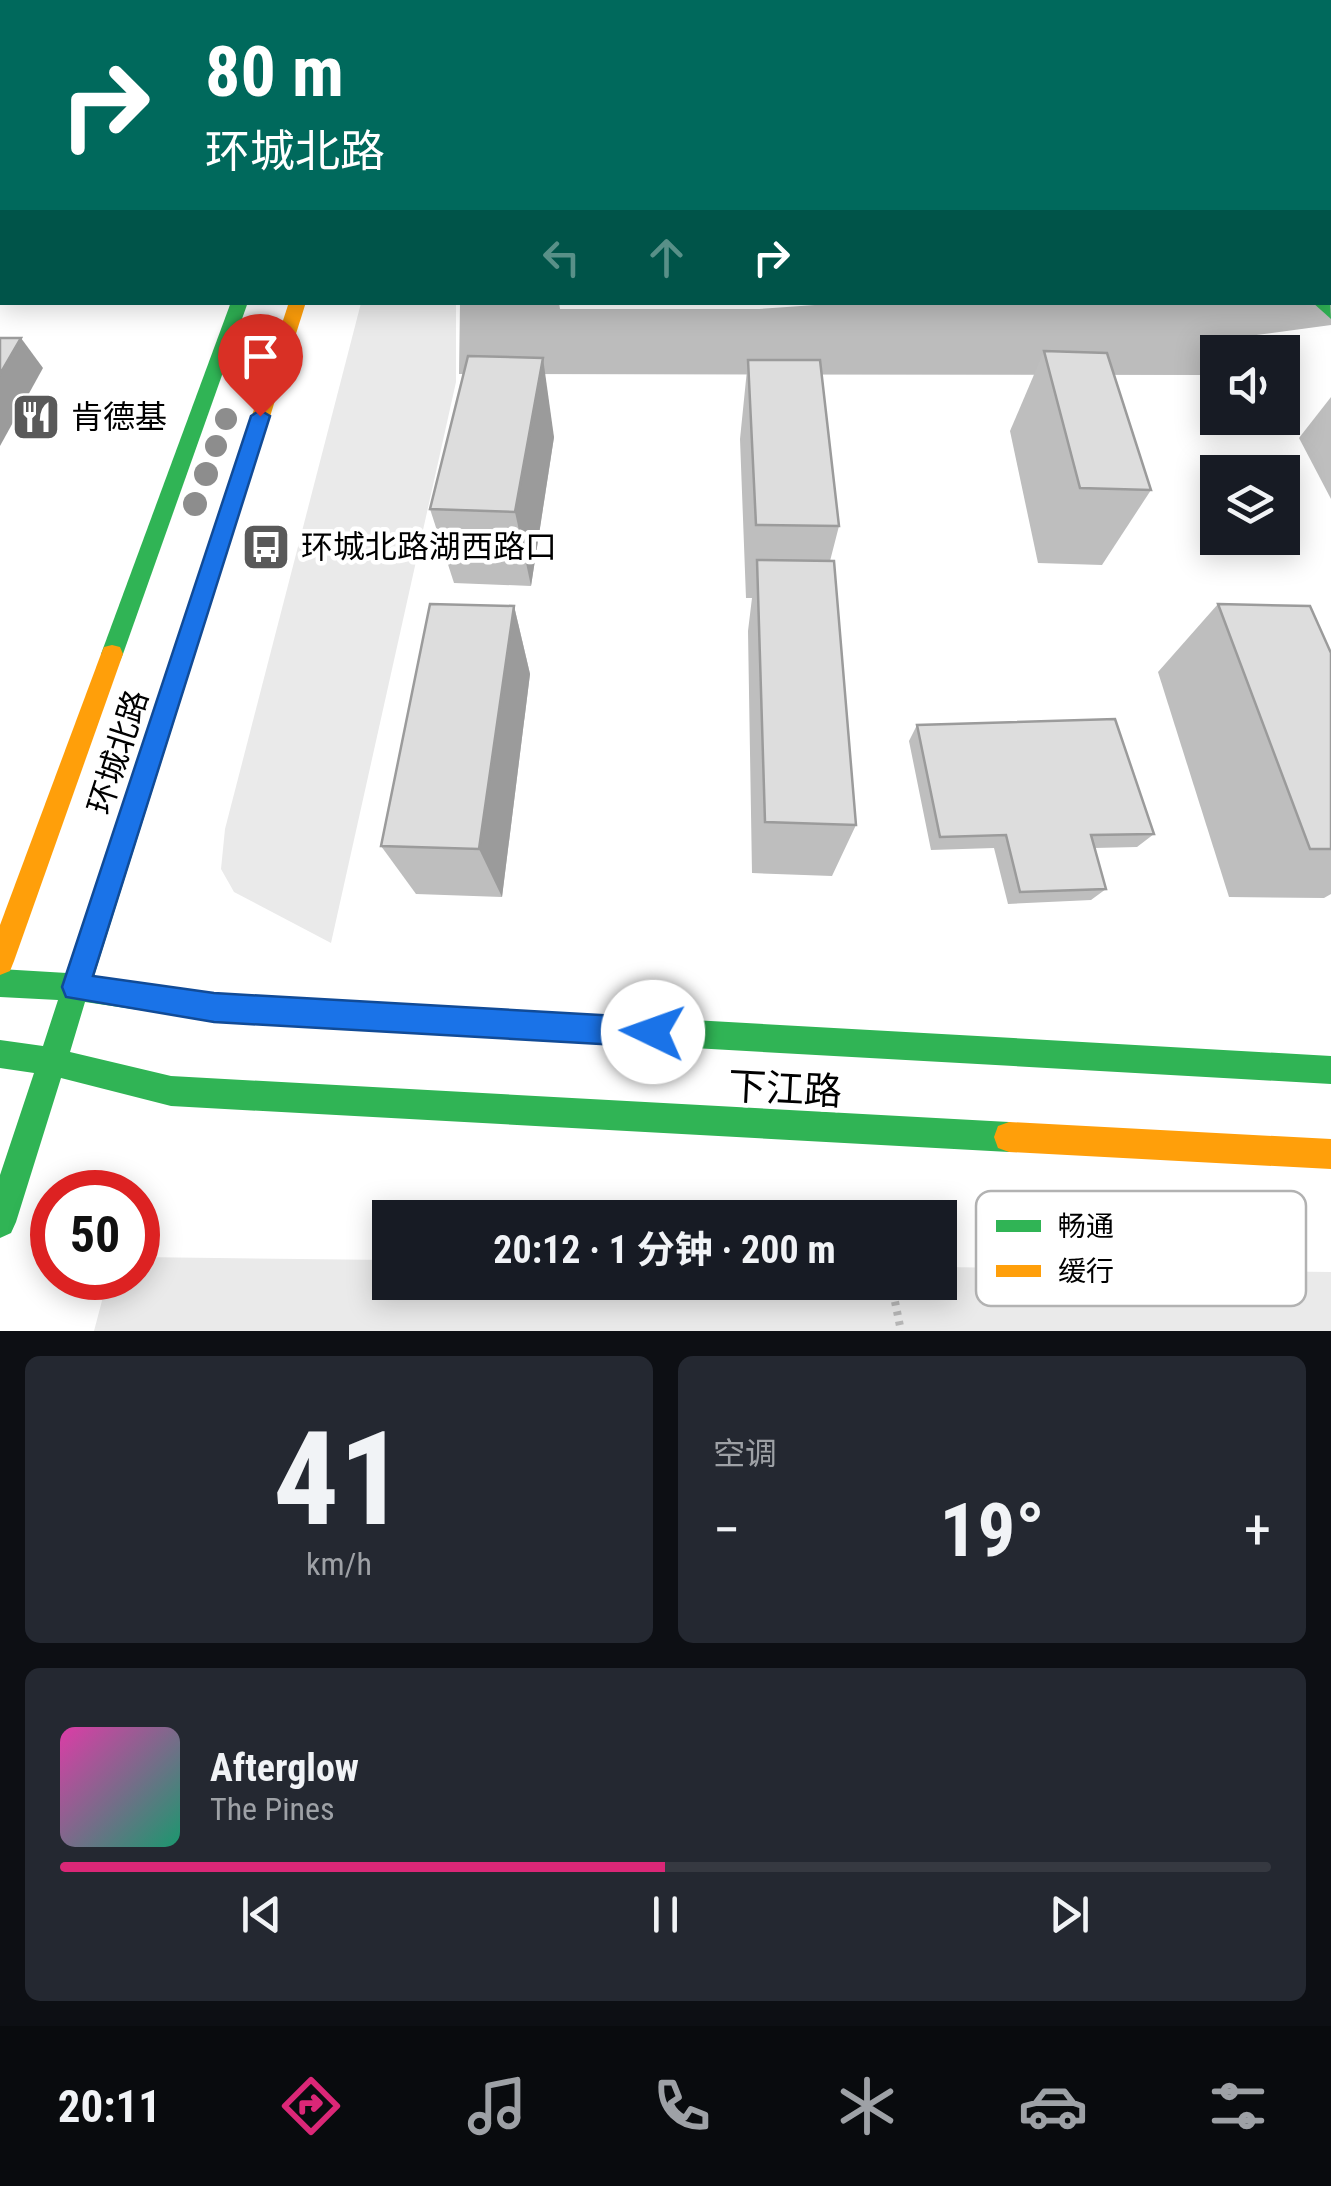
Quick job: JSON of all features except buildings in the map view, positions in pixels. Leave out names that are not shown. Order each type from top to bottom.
[{"type":"main road","name":"环城北路","points":[[0,961],[239,305]]},
{"type":"main road","name":"环城北路","points":[[0,1222],[297,305]]},
{"type":"main road","name":"下江路","points":[[0,983],[76,987],[214,1008],[1331,1070]]},
{"type":"main road","name":"下江路","points":[[0,1054],[50,1061],[172,1092],[1331,1154]]},
{"type":"path","points":[[895,1300],[901,1331]]},
{"type":"shaded area","points":[[360,305],[456,305],[456,382],[331,943],[234,892],[221,869],[225,829]]},
{"type":"shaded area","points":[[460,305],[559,305],[560,309],[1331,305],[1331,325],[1256,335],[1200,335],[1200,375],[459,374]]},
{"type":"shaded area","points":[[160,1257],[372,1260],[372,1300],[957,1300],[957,1267],[976,1267],[976,1306],[1306,1306],[1306,1272],[1331,1272],[1331,1331],[94,1331],[102,1300],[160,1300]]},
{"type":"traffic: fast","points":[[112,654],[239,305]]},
{"type":"traffic: fast","points":[[1323,305],[1331,314]]},
{"type":"traffic: fast","points":[[0,1222],[214,563]]},
{"type":"traffic: fast","points":[[0,983],[76,987],[214,1007],[1331,1070]]},
{"type":"traffic: fast","points":[[0,1054],[50,1061],[171,1091],[1009,1137]]},
{"type":"traffic: slow","points":[[214,563],[297,305]]},
{"type":"traffic: slow","points":[[0,961],[112,654]]},
{"type":"traffic: slow","points":[[1009,1137],[1331,1154]]},
{"type":"place","name":"肯德基","points":[[36,417]]},
{"type":"place","name":"环城北路湖西路口","points":[[266,547]]},
{"type":"route","points":[[260,416],[76,987],[214,1008],[653,1032]]}]
